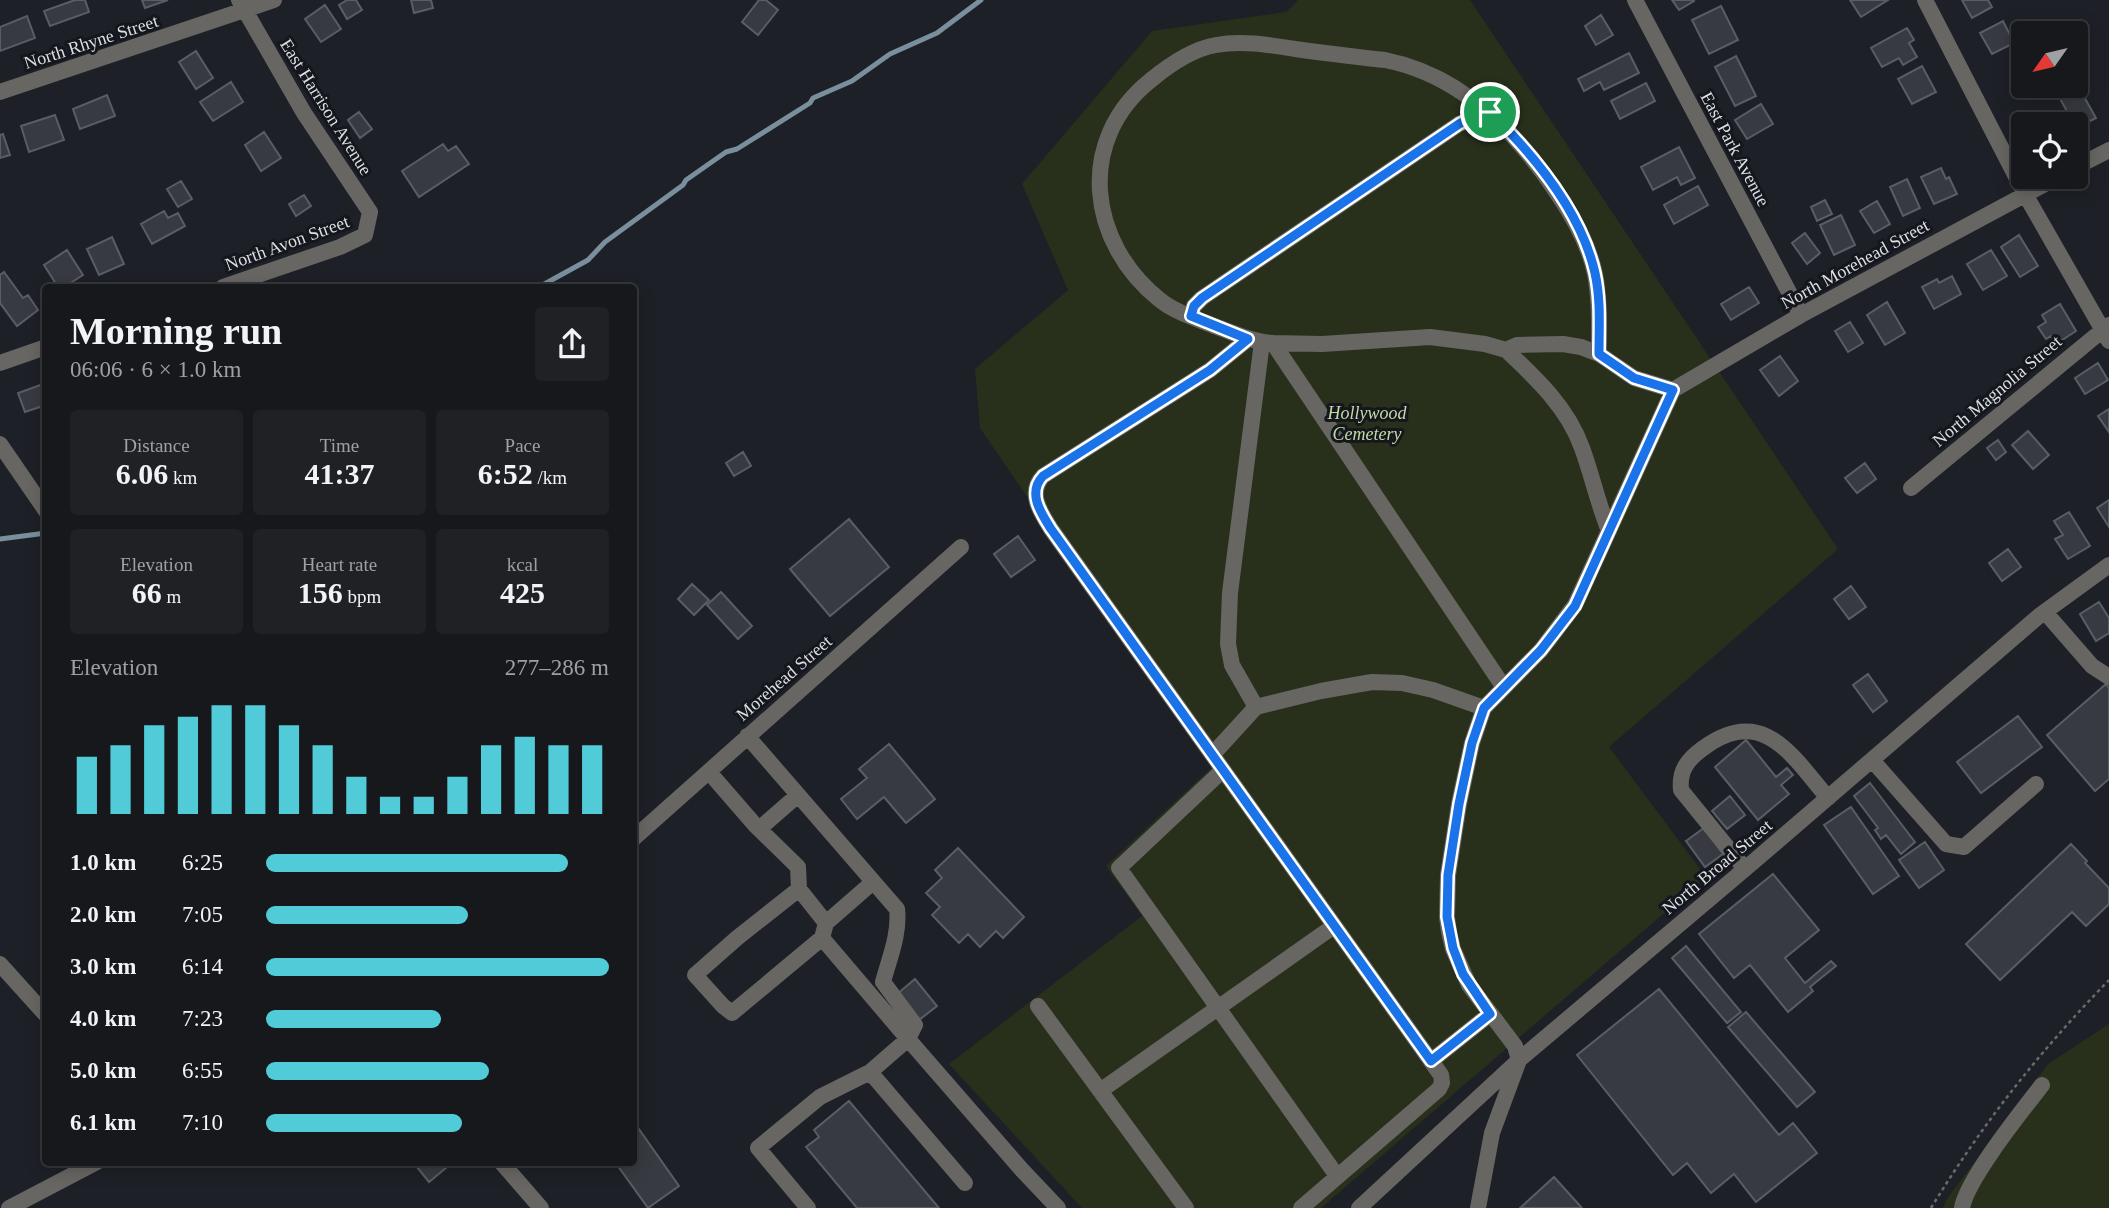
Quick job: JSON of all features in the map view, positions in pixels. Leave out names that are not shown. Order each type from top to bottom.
[{"type":"street","name":"North Rhyne Street","points":[[0,92],[242,6],[274,0]]},
{"type":"street","name":"East Park Avenue","points":[[1635,0],[1801,315]]},
{"type":"street","points":[[1926,0],[2025,194],[2107,332]]},
{"type":"street","name":"East Harrison Avenue","points":[[242,6],[304,113],[370,212],[365,235]]},
{"type":"street","points":[[1599,354],[1599,298],[1595,272],[1572,215],[1513,135],[1490,112],[1442,79],[1405,64],[1233,43],[1207,47],[1158,74],[1125,106],[1111,127],[1103,150],[1100,171],[1102,205],[1112,242],[1139,280],[1160,301],[1191,316],[1261,341],[1322,344],[1430,337],[1485,344],[1506,350],[1547,390],[1568,420],[1581,445],[1597,502],[1609,531]]},
{"type":"street","points":[[1191,316],[1194,306],[1213,290],[1459,124],[1490,112]]},
{"type":"street","points":[[2088,161],[2109,150]]},
{"type":"street","name":"North Morehead Street","points":[[1673,390],[1801,315],[2035,189]]},
{"type":"street","name":"North Avon Street","points":[[232,284],[340,247],[365,235]]},
{"type":"street","name":"North Magnolia Street","points":[[1911,488],[2107,332]]},
{"type":"street","points":[[1261,341],[1503,686]]},
{"type":"street","points":[[1256,707],[1232,666],[1228,644],[1230,593],[1261,341]]},
{"type":"street","points":[[1261,341],[1210,370],[1043,476],[1038,481],[1036,492],[1040,510],[1051,529],[1441,1075],[1443,1083],[1439,1089],[1301,1208]]},
{"type":"street","points":[[1478,1208],[1492,1133],[1519,1060],[1515,1046],[1463,974],[1453,948],[1447,917],[1448,875],[1472,743],[1484,708],[1541,650],[1569,616],[1586,585],[1673,390],[1634,378],[1589,349],[1563,344],[1517,345],[1506,350]]},
{"type":"street","points":[[4,357],[42,348]]},
{"type":"street","points":[[0,444],[42,505]]},
{"type":"street","name":"Morehead Street","points":[[637,835],[961,547]]},
{"type":"street","name":"North Broad Street","points":[[1359,1208],[1519,1060],[2045,612],[2109,565]]},
{"type":"street","points":[[2045,612],[2092,666],[2109,677]]},
{"type":"street","points":[[1213,754],[1256,707],[1321,691],[1390,681],[1433,690],[1484,708]]},
{"type":"street","points":[[1745,869],[1681,790],[1683,768],[1691,758],[1718,738],[1752,730],[1764,734],[1781,746],[1828,798]]},
{"type":"street","points":[[747,736],[897,909],[895,938],[883,982],[915,1025],[908,1039],[870,1072],[820,1097],[758,1147],[808,1208]]},
{"type":"street","points":[[1872,760],[1946,844],[1964,847],[2036,784]]},
{"type":"street","points":[[1223,770],[1119,868],[1337,1176]]},
{"type":"street","points":[[709,772],[759,829],[799,867],[799,889],[824,930],[908,1039],[1058,1208]]},
{"type":"street","points":[[759,829],[798,795]]},
{"type":"street","points":[[799,889],[695,975],[723,1006],[733,1013],[873,882]]},
{"type":"street","points":[[1100,1091],[1334,926]]},
{"type":"street","points":[[0,964],[42,1011]]},
{"type":"street","points":[[1038,1006],[1186,1208]]},
{"type":"street","points":[[1431,1061],[1490,1014]]},
{"type":"street","points":[[870,1072],[965,1183]]},
{"type":"street","points":[[1962,1208],[1963,1200],[1984,1164],[2042,1085]]},
{"type":"street","points":[[9,1208],[89,1166]]},
{"type":"street","points":[[504,1166],[541,1208]]},
{"type":"path","points":[[1931,1208],[1963,1156],[2013,1087],[2063,1027],[2109,980]]},
{"type":"green space","name":"Hollywood Cemetery","points":[[1298,0],[1470,0],[1838,549],[1609,747],[1706,877],[1321,1208],[1082,1208],[949,1064],[1142,916],[1106,866],[1212,767],[980,428],[975,369],[1068,290],[1022,184],[1152,31],[1286,12]]},
{"type":"green space","points":[[2109,1024],[2109,1208],[1943,1208],[1946,1200],[2048,1064]]},
{"type":"building","points":[[75,0],[85,0],[89,12],[50,26],[44,11]]},
{"type":"building","points":[[142,0],[168,0],[145,8]]},
{"type":"building","points":[[347,0],[356,0],[362,10],[347,19],[339,5]]},
{"type":"building","points":[[411,0],[431,0],[433,8],[414,13]]},
{"type":"building","points":[[759,0],[766,0],[778,10],[758,35],[742,22]]},
{"type":"building","points":[[1672,0],[1693,0],[1694,1],[1679,10]]},
{"type":"building","points":[[1850,0],[1888,0],[1861,17]]},
{"type":"building","points":[[1962,0],[1988,0],[1992,7],[1972,18]]},
{"type":"building","points":[[325,5],[341,29],[321,42],[305,19]]},
{"type":"building","points":[[1721,6],[1738,40],[1709,54],[1692,20]]},
{"type":"building","points":[[1601,15],[1613,35],[1596,45],[1585,26]]},
{"type":"building","points":[[27,16],[35,38],[0,51],[0,27]]},
{"type":"building","points":[[2003,21],[2011,37],[2011,44],[1992,54],[1980,33]]},
{"type":"building","points":[[1907,28],[1914,40],[1909,43],[1917,57],[1903,65],[1899,58],[1882,67],[1871,48]]},
{"type":"building","points":[[196,51],[213,78],[196,89],[179,62]]},
{"type":"building","points":[[1629,53],[1639,73],[1604,90],[1600,82],[1584,91],[1578,79]]},
{"type":"building","points":[[1736,56],[1756,96],[1735,106],[1715,67]]},
{"type":"building","points":[[1922,66],[1936,92],[1912,104],[1898,79]]},
{"type":"building","points":[[231,82],[243,102],[213,121],[200,102]]},
{"type":"building","points":[[1646,83],[1655,101],[1620,119],[1611,101]]},
{"type":"building","points":[[107,95],[115,116],[80,129],[73,109]]},
{"type":"building","points":[[2060,98],[2085,98],[2096,118],[2088,122],[2088,112],[2067,112]]},
{"type":"building","points":[[1761,104],[1773,124],[1747,139],[1735,120]]},
{"type":"building","points":[[359,112],[372,129],[360,138],[348,120]]},
{"type":"building","points":[[55,115],[64,140],[29,152],[21,126]]},
{"type":"building","points":[[264,132],[281,158],[261,171],[245,145]]},
{"type":"building","points":[[3,134],[10,155],[0,158],[0,135]]},
{"type":"building","points":[[443,144],[448,151],[456,146],[469,164],[419,197],[402,171]]},
{"type":"building","points":[[1679,147],[1695,178],[1681,185],[1677,177],[1653,190],[1641,167]]},
{"type":"building","points":[[1941,168],[1957,194],[1934,204],[1921,177]]},
{"type":"building","points":[[1907,179],[1920,208],[1903,216],[1890,187]]},
{"type":"building","points":[[181,181],[192,199],[178,207],[167,189]]},
{"type":"building","points":[[1698,186],[1708,205],[1674,224],[1664,205]]},
{"type":"building","points":[[304,195],[311,206],[296,216],[289,204]]},
{"type":"building","points":[[1825,200],[1832,214],[1817,221],[1811,207]]},
{"type":"building","points":[[1877,201],[1890,224],[1874,233],[1860,211]]},
{"type":"building","points":[[164,211],[168,218],[178,213],[185,226],[152,244],[141,224]]},
{"type":"building","points":[[1841,215],[1855,245],[1834,255],[1820,225]]},
{"type":"building","points":[[1805,233],[1820,253],[1807,264],[1792,243]]},
{"type":"building","points":[[2019,235],[2038,266],[2020,277],[2001,247]]},
{"type":"building","points":[[112,237],[124,264],[99,275],[87,249]]},
{"type":"building","points":[[67,250],[83,275],[69,284],[56,284],[44,265]]},
{"type":"building","points":[[1991,250],[2007,276],[1983,290],[1967,264]]},
{"type":"building","points":[[4,272],[23,298],[28,295],[38,310],[17,326],[0,303],[0,275]]},
{"type":"building","points":[[1952,276],[1961,294],[1934,309],[1922,287],[1937,279],[1939,283]]},
{"type":"building","points":[[1749,287],[1759,303],[1731,320],[1721,304]]},
{"type":"building","points":[[1887,302],[1905,333],[1885,345],[1867,315]]},
{"type":"building","points":[[2060,304],[2076,331],[2056,344],[2051,336],[2046,339],[2038,327],[2046,322],[2042,315]]},
{"type":"building","points":[[1850,322],[1863,343],[1848,352],[1835,331]]},
{"type":"building","points":[[1780,356],[1798,381],[1779,396],[1760,370]]},
{"type":"building","points":[[2098,363],[2108,380],[2085,394],[2075,378]]},
{"type":"building","points":[[42,384],[42,406],[25,412],[18,393]]},
{"type":"building","points":[[2109,409],[2109,432],[2098,416]]},
{"type":"building","points":[[2028,431],[2049,455],[2033,469],[2012,445]]},
{"type":"building","points":[[1998,440],[2006,452],[1996,460],[1987,448]]},
{"type":"building","points":[[743,452],[751,466],[734,476],[726,463]]},
{"type":"building","points":[[1865,463],[1876,479],[1857,493],[1845,478]]},
{"type":"building","points":[[2109,500],[2109,527],[2097,508]]},
{"type":"building","points":[[2069,512],[2090,546],[2068,559],[2055,539],[2063,535],[2054,521]]},
{"type":"building","points":[[849,519],[889,567],[830,616],[790,569]]},
{"type":"building","points":[[1018,536],[1035,560],[1011,577],[994,554]]},
{"type":"building","points":[[2008,549],[2021,567],[2002,581],[1989,563]]},
{"type":"building","points":[[692,584],[709,600],[694,615],[678,599]]},
{"type":"building","points":[[1851,586],[1866,607],[1849,619],[1834,599]]},
{"type":"building","points":[[721,592],[752,626],[738,639],[707,605]]},
{"type":"building","points":[[2099,602],[2109,618],[2109,633],[2096,641],[2080,614]]},
{"type":"building","points":[[1868,674],[1887,701],[1873,712],[1853,685]]},
{"type":"building","points":[[2106,684],[2109,688],[2109,779],[2095,791],[2047,735]]},
{"type":"building","points":[[2018,716],[2042,747],[1981,793],[1957,762]]},
{"type":"building","points":[[1746,740],[1776,777],[1787,768],[1793,775],[1781,785],[1789,794],[1758,820],[1715,767]]},
{"type":"building","points":[[889,744],[935,799],[906,823],[884,797],[857,819],[841,799],[867,778],[859,769]]},
{"type":"building","points":[[1870,783],[1915,842],[1901,854],[1886,835],[1881,839],[1875,830],[1878,828],[1854,796]]},
{"type":"building","points":[[1730,796],[1745,815],[1727,829],[1712,811]]},
{"type":"building","points":[[1851,807],[1899,876],[1873,894],[1824,825]]},
{"type":"building","points":[[1704,828],[1723,854],[1705,867],[1686,841]]},
{"type":"building","points":[[1925,842],[1944,870],[1919,888],[1899,860]]},
{"type":"building","points":[[2071,844],[2109,888],[2109,904],[2086,926],[2072,912],[2000,980],[1966,944]]},
{"type":"building","points":[[958,848],[1024,917],[1003,938],[996,931],[980,947],[968,934],[959,943],[932,915],[940,907],[926,893],[942,878],[935,870]]},
{"type":"building","points":[[1773,874],[1819,930],[1785,958],[1805,983],[1831,961],[1836,966],[1810,987],[1813,991],[1788,1012],[1750,965],[1734,978],[1699,934]]},
{"type":"building","points":[[1686,946],[1741,1012],[1727,1023],[1672,958]]},
{"type":"building","points":[[915,979],[937,1006],[919,1020],[897,994]]},
{"type":"building","points":[[1659,989],[1779,1135],[1793,1123],[1817,1153],[1756,1202],[1734,1174],[1711,1193],[1687,1163],[1673,1175],[1577,1055]]},
{"type":"building","points":[[1746,1012],[1815,1092],[1797,1107],[1728,1027]]},
{"type":"building","points":[[849,1101],[939,1208],[857,1208],[806,1147],[819,1137],[814,1130]]},
{"type":"building","points":[[637,1126],[679,1186],[648,1208],[618,1166],[637,1166]]},
{"type":"building","points":[[416,1166],[448,1166],[429,1182]]},
{"type":"building","points":[[1554,1177],[1582,1208],[1520,1208]]},
{"type":"waterway","points":[[544,284],[588,260],[605,242],[726,152],[737,149],[810,103],[813,98],[852,81],[890,54],[937,33],[981,0]]},
{"type":"waterway","points":[[0,539],[42,534]]},
{"type":"route","points":[[1490,112],[1513,135],[1545,175],[1572,215],[1585,243],[1595,272],[1599,298],[1599,354],[1634,378],[1673,390],[1575,606],[1541,650],[1484,708],[1478,722],[1459,804],[1448,875],[1447,917],[1453,948],[1463,974],[1490,1014],[1431,1061],[1051,529],[1037,505],[1036,492],[1038,481],[1043,476],[1210,370],[1248,339],[1191,316],[1194,306],[1202,298],[1459,124],[1490,112]]}]
